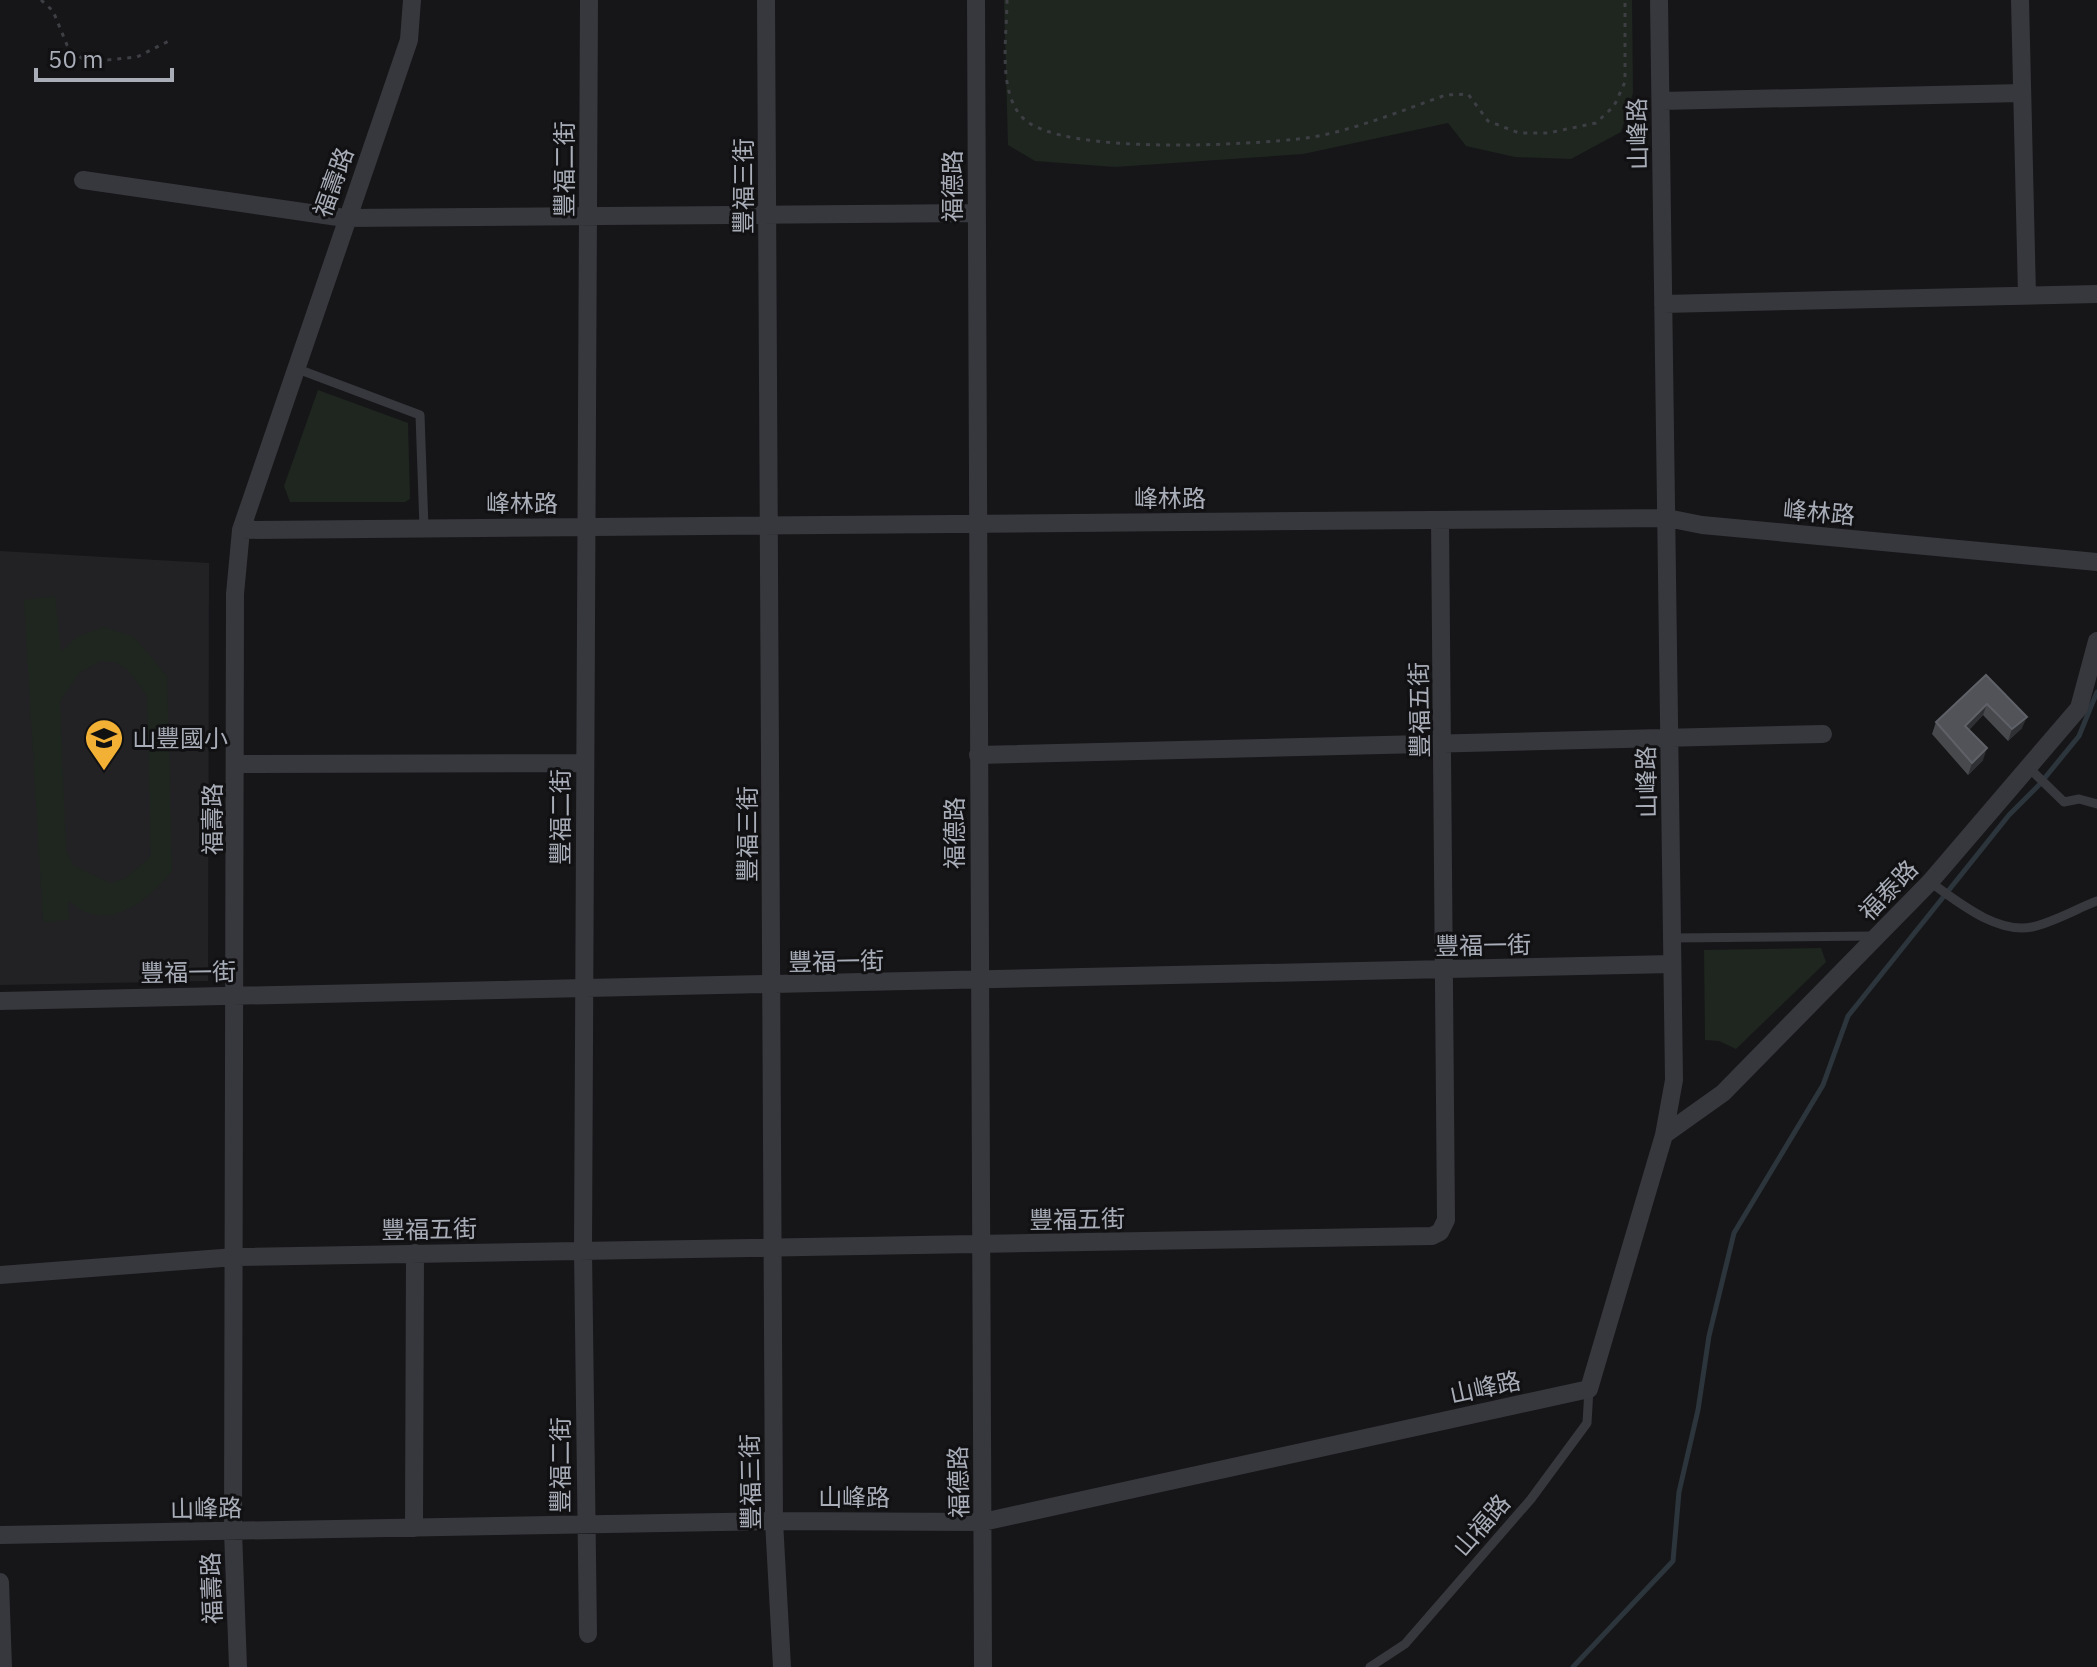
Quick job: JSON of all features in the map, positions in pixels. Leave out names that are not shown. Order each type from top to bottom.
[{"type":"street","name":"福壽路","points":[[238,1667],[233,1531],[235,594],[241,530],[345,218],[409,40],[412,0]]},
{"type":"street","name":"豐福二街","points":[[588,1634],[583,1250],[589,0]]},
{"type":"street","name":"豐福三街","points":[[766,0],[774,1521],[782,1667]]},
{"type":"street","name":"福德路","points":[[976,0],[983,1667]]},
{"type":"street","name":"山峰路","points":[[0,1535],[774,1521],[983,1522],[1589,1389],[1664,1135],[1674,1080],[1659,0]]},
{"type":"street","points":[[2020,0],[2027,295]]},
{"type":"street","points":[[1661,101],[2022,93]]},
{"type":"street","points":[[83,180],[345,218],[976,213]]},
{"type":"street","points":[[1663,304],[2097,294]]},
{"type":"street","name":"峰林路","points":[[241,530],[1667,518],[1702,525],[2097,562]]},
{"type":"street","name":"豐福五街","points":[[0,1275],[235,1257],[1432,1236],[1440,1232],[1446,1220],[1446,970],[1440,520]]},
{"type":"street","name":"福泰路","points":[[1664,1135],[1723,1093],[1930,882],[2003,786],[2028,767],[2079,708],[2097,641]]},
{"type":"street","points":[[978,755],[1823,734]]},
{"type":"street","points":[[237,764],[584,763]]},
{"type":"street","name":"豐福一街","points":[[0,1001],[978,982],[1672,964]]},
{"type":"street","points":[[414,1528],[415,1253]]},
{"type":"street","points":[[0,1582],[3,1667]]},
{"type":"lane","points":[[295,368],[420,415],[424,528]]},
{"type":"lane","points":[[2028,767],[2064,802],[2079,799],[2097,804]]},
{"type":"lane","points":[[1930,882],[1963,906],[1997,923],[2030,927],[2097,901]]},
{"type":"lane","points":[[1672,938],[1878,936]]},
{"type":"lane","name":"山福路","points":[[1370,1667],[1405,1644],[1531,1499],[1587,1423],[1589,1389]]},
{"type":"path","points":[[41,0],[53,11],[67,45],[86,62],[137,57],[173,39]]},
{"type":"path","points":[[1007,0],[1008,92],[1023,118],[1044,132],[1125,144],[1221,144],[1308,138],[1446,95],[1468,94],[1488,121],[1519,133],[1548,133],[1596,123],[1614,106],[1625,82],[1625,0]]},
{"type":"shaded area","points":[[1004,0],[1632,0],[1633,93],[1621,132],[1571,159],[1515,157],[1466,146],[1448,123],[1303,154],[1115,167],[1035,161],[1008,145]]},
{"type":"shaded area","points":[[318,390],[408,423],[410,499],[405,502],[290,502],[284,486]]},
{"type":"shaded area","name":"山豐國小","points":[[0,551],[209,563],[208,981],[0,985]]},
{"type":"shaded area","points":[[55,596],[61,652],[77,637],[104,627],[134,637],[167,676],[172,871],[147,897],[115,914],[91,914],[68,901],[69,920],[43,922],[24,600]],"holes":[[[100,661],[115,662],[128,670],[147,696],[151,856],[126,878],[110,883],[74,866],[66,851],[60,701],[79,673]]]},
{"type":"shaded area","points":[[1821,948],[1826,962],[1736,1049],[1719,1041],[1705,1040],[1704,950]]},
{"type":"building","points":[[1986,675],[2027,717],[2012,729],[1987,704],[1965,726],[1987,748],[1972,763],[1936,722]]},
{"type":"waterway","points":[[1573,1667],[1673,1561],[1679,1492],[1698,1410],[1709,1336],[1734,1233],[1823,1085],[1848,1016],[2009,815],[2039,785],[2079,736],[2097,692]]},
{"type":"place","name":"山豐國小","points":[[104,772]]}]
